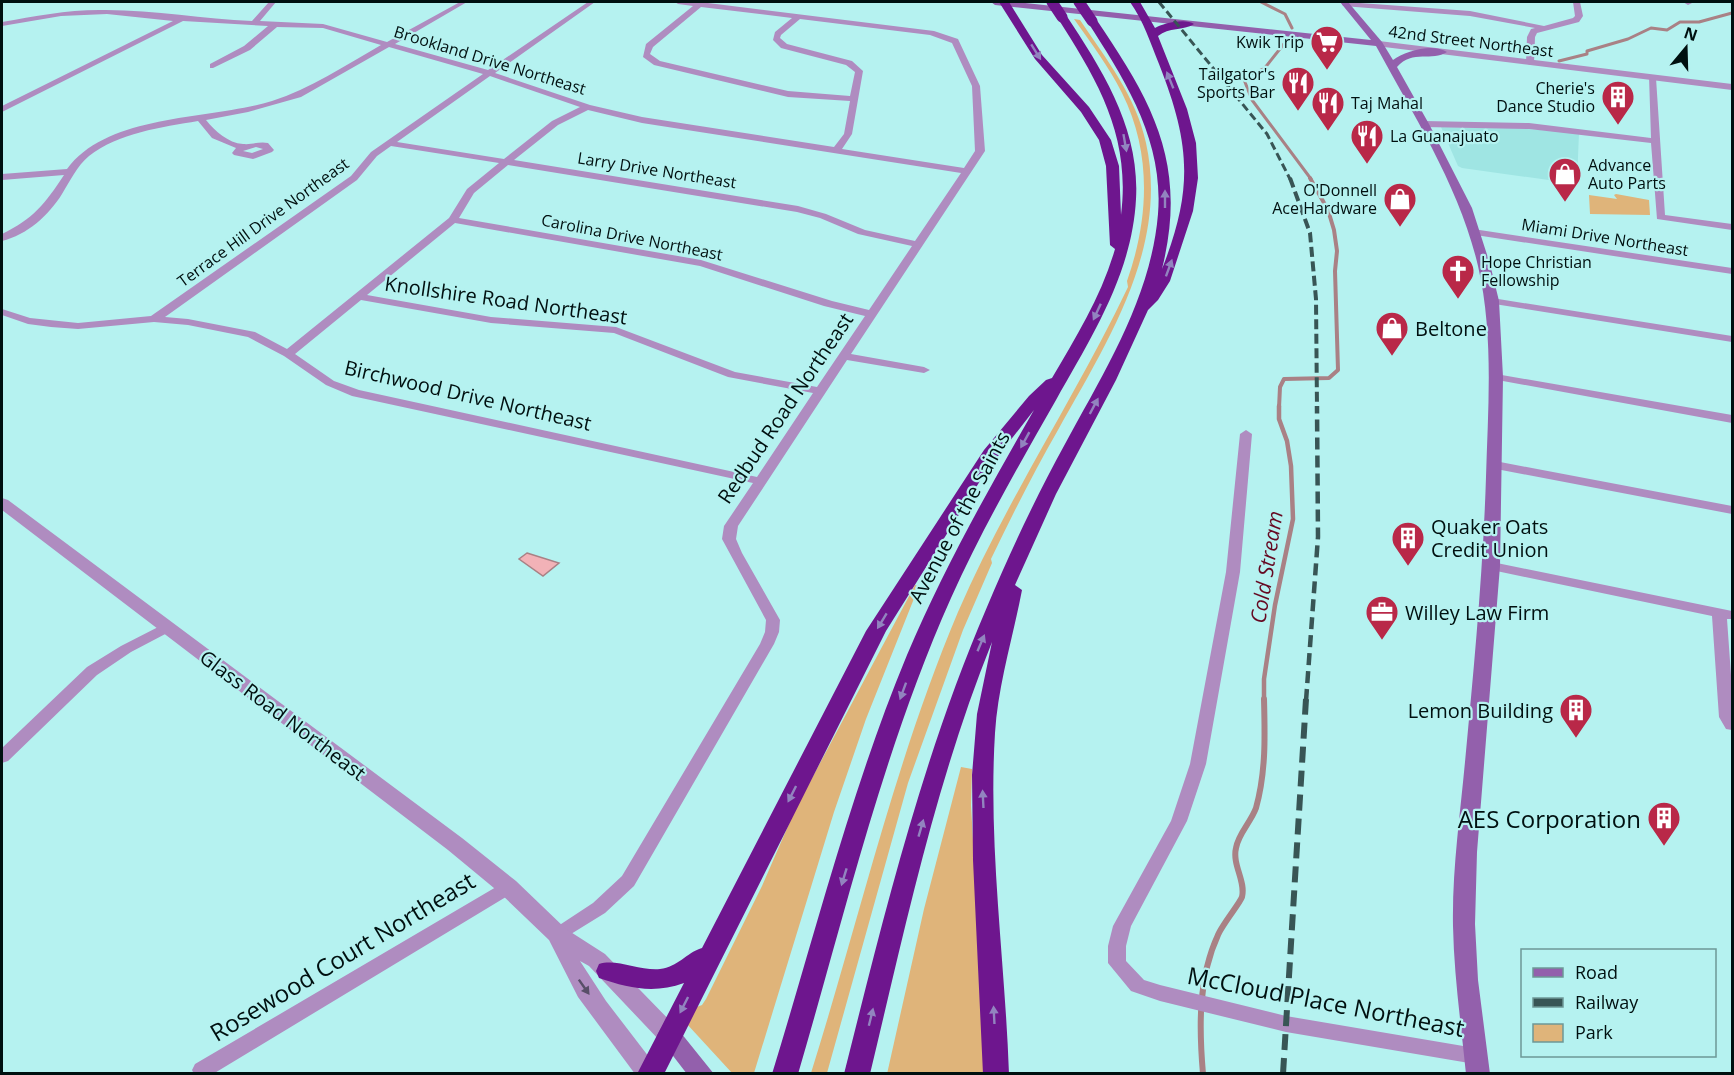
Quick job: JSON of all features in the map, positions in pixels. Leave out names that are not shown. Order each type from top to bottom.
[{"type":"highway","points":[[1002,2],[1042,62],[1090,115],[1105,141],[1116,193],[1114,230],[1119,258]]},
{"type":"highway","name":"Avenue of the Saints","points":[[785,1074],[886,741],[912,667],[966,546],[1094,318],[1119,258],[1126,231],[1130,201],[1125,141],[1109,92],[1052,2]]},
{"type":"highway","points":[[857,1074],[898,910],[935,778],[977,652],[1021,553],[1137,316],[1155,268],[1163,233],[1164,172],[1152,120],[1137,92],[1079,2]]},
{"type":"highway","points":[[1135,2],[1145,17],[1187,126],[1192,158],[1192,185],[1187,209],[1163,285],[1137,316]]},
{"type":"highway","points":[[1152,36],[1161,28],[1189,24]]},
{"type":"highway","points":[[650,1074],[844,690],[911,572],[997,444],[1034,399],[1064,371]]},
{"type":"highway","points":[[996,1074],[983,789],[984,766],[986,730],[994,676],[1021,553]]},
{"type":"highway","points":[[608,971],[645,981],[670,979],[696,966],[713,949]]},
{"type":"main road","name":"42nd Street Northeast","points":[[1002,2],[1379,44]]},
{"type":"main road","name":"42nd Street Northeast","points":[[1036,2],[1189,24],[1205,24]]},
{"type":"main road","points":[[1345,3],[1379,44],[1424,124],[1466,208],[1484,264],[1492,301],[1496,377],[1492,566],[1467,852],[1464,924],[1467,980],[1477,1065]]},
{"type":"main road","points":[[1392,68],[1398,60],[1406,56],[1442,52]]},
{"type":"main road","points":[[669,1035],[695,1066]]},
{"type":"street","points":[[255,23],[272,2]]},
{"type":"street","points":[[2,238],[33,222],[44,211],[69,172],[82,157],[107,142],[157,126],[276,104],[464,2]]},
{"type":"street","name":"Terrace Hill Drive Northeast","points":[[154,319],[354,178],[374,154],[389,143],[592,2]]},
{"type":"street","points":[[678,2],[799,16]]},
{"type":"street","points":[[1459,14],[1460,2]]},
{"type":"street","points":[[1530,63],[1531,37],[1534,32],[1576,20],[1579,16],[1577,2]]},
{"type":"street","points":[[1345,3],[1506,19],[1542,28]]},
{"type":"street","points":[[700,4],[649,46],[645,55],[657,63],[788,94],[855,99]]},
{"type":"street","name":"Brookland Drive Northeast","points":[[2,24],[85,9],[128,12],[182,20],[322,26],[488,73],[586,107],[688,129],[967,171]]},
{"type":"street","points":[[799,16],[778,34],[776,38],[778,42],[849,63],[859,71],[848,134],[836,151]]},
{"type":"street","name":"Redbud Road Northeast","points":[[558,935],[607,902],[628,881],[766,644],[772,632],[773,620],[729,539],[734,519],[980,151],[976,87],[955,41],[931,33],[799,16]]},
{"type":"street","points":[[2,109],[182,20]]},
{"type":"street","points":[[213,66],[247,48],[275,24]]},
{"type":"street","name":"42nd Street Northeast","points":[[1379,44],[1732,87]]},
{"type":"street","points":[[1652,78],[1660,217],[1732,228]]},
{"type":"street","points":[[288,354],[453,220],[470,191],[555,123],[586,107]]},
{"type":"street","points":[[200,118],[214,136],[242,147]]},
{"type":"street","points":[[1424,124],[1529,126],[1655,141]]},
{"type":"street","name":"Larry Drive Northeast","points":[[389,143],[798,209],[823,216],[862,232],[917,244]]},
{"type":"street","points":[[2,177],[69,172]]},
{"type":"street","name":"Carolina Drive Northeast","points":[[453,220],[701,263],[736,272],[842,309],[871,314]]},
{"type":"street","name":"Miami Drive Northeast","points":[[1473,232],[1732,271]]},
{"type":"street","name":"Knollshire Road Northeast","points":[[359,297],[490,320],[616,330],[732,375],[820,391]]},
{"type":"street","points":[[1492,301],[1732,339]]},
{"type":"street","name":"Birchwood Drive Northeast","points":[[2,312],[28,321],[78,326],[154,319],[188,322],[251,334],[288,354],[330,383],[356,393],[759,481]]},
{"type":"street","points":[[843,356],[924,370]]},
{"type":"street","points":[[1496,377],[1732,419]]},
{"type":"street","name":"McCloud Place Northeast","points":[[1246,434],[1233,572],[1198,764],[1179,821],[1122,926],[1117,946],[1117,963],[1138,986],[1160,993],[1305,1028],[1477,1065]]},
{"type":"street","points":[[1495,465],[1732,510]]},
{"type":"street","name":"Glass Road Northeast","points":[[2,503],[446,837],[508,887],[558,935]]},
{"type":"street","points":[[1492,566],[1726,613],[1727,717],[1732,725]]},
{"type":"street","points":[[2,757],[92,671],[126,649],[166,628]]},
{"type":"street","name":"Rosewood Court Northeast","points":[[202,1070],[508,887]]},
{"type":"street","points":[[558,935],[582,948],[608,971],[669,1035]]},
{"type":"street","points":[[558,935],[566,958],[578,978],[650,1074]]},
{"type":"shaded area","points":[[1441,127],[1513,128],[1579,133],[1577,181],[1570,183],[1462,168],[1458,166]]},
{"type":"shaded area","points":[[527,553],[559,563],[543,576],[519,559]]},
{"type":"green space","points":[[1074,19],[1080,20],[1128,94],[1146,143],[1151,182],[1149,220],[1141,257],[1129,293],[1096,363],[1032,478],[991,559],[992,563],[963,630],[908,783],[827,1073],[811,1073],[896,783],[915,725],[958,612],[998,529],[1086,369],[1128,287],[1127,281],[1140,234],[1143,210],[1143,163],[1139,139],[1132,116],[1117,83]]},
{"type":"green space","points":[[1589,195],[1617,199],[1614,195],[1649,200],[1650,215],[1590,214]]},
{"type":"green space","points":[[915,585],[919,586],[866,719],[834,812],[754,1073],[732,1073],[686,1023],[694,1008],[702,1005],[706,999],[762,886],[795,810]]},
{"type":"green space","points":[[961,767],[972,769],[971,805],[986,1073],[887,1074],[924,909]]},
{"type":"waterway","name":"Cold Stream","points":[[1261,2],[1285,14],[1292,28]]},
{"type":"waterway","points":[[1559,61],[1587,54],[1587,51],[1628,39],[1651,28],[1667,30],[1680,22],[1699,22],[1732,13]]},
{"type":"waterway","name":"Cold Stream","points":[[1287,40],[1264,69],[1243,77],[1252,100],[1311,179]]},
{"type":"waterway","name":"Cold Stream","points":[[1279,408],[1280,387],[1284,379],[1329,378],[1338,370],[1335,271],[1337,251],[1334,230],[1328,210],[1310,178]]},
{"type":"waterway","name":"Cold Stream","points":[[1264,699],[1264,679],[1275,605],[1293,519],[1291,466],[1287,441],[1279,419],[1279,408]]},
{"type":"waterway","name":"Cold Stream","points":[[1203,1074],[1201,1039],[1203,986],[1211,951],[1218,935],[1242,897],[1243,891],[1235,854],[1237,843],[1256,808],[1262,781],[1264,699]]},
{"type":"railway","points":[[1159,2],[1267,134],[1290,179]]},
{"type":"railway","points":[[1290,178],[1310,233],[1316,299],[1317,408]]},
{"type":"railway","points":[[1306,701],[1318,537],[1317,406]]},
{"type":"railway","points":[[1283,1074],[1306,699]]},
{"type":"place","name":"Kwik Trip","points":[[1327,71]]},
{"type":"place","name":"Tailgator's Sports Bar","points":[[1298,112]]},
{"type":"place","name":"Cherie's Dance Studio","points":[[1618,126]]},
{"type":"place","name":"Taj Mahal","points":[[1328,132]]},
{"type":"place","name":"La Guanajuato","points":[[1367,165]]},
{"type":"place","name":"Advance Auto Parts","points":[[1565,203]]},
{"type":"place","name":"O'Donnell Ace Hardware","points":[[1400,228]]},
{"type":"place","name":"Hope Christian Fellowship","points":[[1458,300]]},
{"type":"place","name":"Beltone","points":[[1392,357]]},
{"type":"place","name":"Quaker Oats Credit Union","points":[[1408,567]]},
{"type":"place","name":"Willey Law Firm","points":[[1382,641]]},
{"type":"place","name":"Lemon Building","points":[[1576,739]]},
{"type":"place","name":"AES Corporation","points":[[1664,847]]}]
